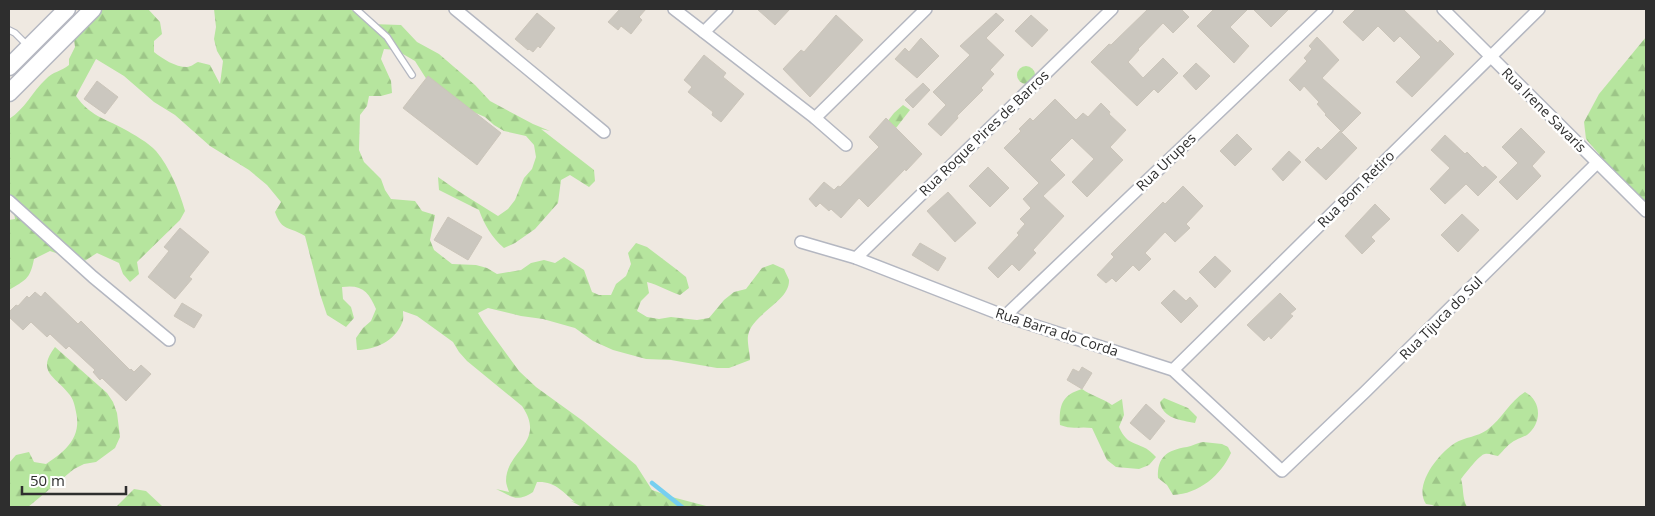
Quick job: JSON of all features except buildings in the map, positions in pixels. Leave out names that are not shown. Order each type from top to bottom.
[{"type":"main road","points":[[9,67],[67,9]]},
{"type":"main road","points":[[9,93],[93,9]]},
{"type":"street","points":[[455,9],[604,132]]},
{"type":"street","points":[[674,9],[815,118],[846,145]]},
{"type":"street","points":[[704,32],[727,9]]},
{"type":"street","points":[[815,118],[926,9]]},
{"type":"street","name":"Rua Roque Pires de Barros","points":[[856,258],[1112,9]]},
{"type":"street","name":"Rua Urupes","points":[[1005,316],[1327,9]]},
{"type":"street","name":"Rua Irene Savaris","points":[[1443,9],[1646,210]]},
{"type":"street","name":"Rua Bom Retiro","points":[[1173,370],[1539,9]]},
{"type":"street","name":"Rua Tijuca do Sul","points":[[1282,471],[1365,392],[1597,163]]},
{"type":"street","points":[[9,200],[93,277],[169,340]]},
{"type":"street","name":"Rua Barra do Corda","points":[[801,242],[856,258],[1005,316],[1173,370],[1282,471]]},
{"type":"lane","points":[[356,9],[387,37],[412,75]]},
{"type":"lane","points":[[9,30],[15,33],[29,47]]},
{"type":"green space","points":[[103,9],[148,9],[160,22],[162,34],[154,41],[154,52],[178,66],[188,67],[198,62],[210,65],[220,84],[223,61],[217,51],[214,39],[216,27],[214,9],[350,9],[371,24],[401,25],[417,42],[439,54],[475,85],[490,101],[550,131],[541,129],[594,170],[595,181],[589,187],[570,175],[561,180],[558,203],[535,229],[504,248],[489,230],[479,210],[439,190],[438,177],[498,216],[508,209],[515,200],[524,178],[532,169],[536,157],[534,145],[526,136],[504,131],[485,117],[464,108],[427,80],[415,61],[396,50],[384,49],[381,59],[391,81],[392,93],[381,96],[369,96],[367,106],[360,115],[359,150],[364,162],[381,179],[391,199],[415,201],[422,211],[435,215],[430,240],[434,250],[452,264],[476,265],[487,268],[497,274],[521,270],[531,263],[544,260],[555,263],[564,257],[584,270],[592,292],[599,295],[611,295],[616,284],[626,276],[631,264],[628,253],[636,243],[647,247],[686,277],[689,288],[680,295],[647,282],[649,293],[641,301],[637,311],[647,317],[659,319],[671,317],[697,320],[709,318],[724,300],[734,292],[746,289],[762,268],[773,264],[784,269],[789,280],[788,288],[751,328],[748,336],[750,360],[729,368],[717,368],[671,360],[646,359],[613,350],[593,341],[575,328],[543,319],[488,308],[478,313],[519,371],[536,387],[583,421],[636,465],[652,490],[710,507],[582,507],[571,501],[575,502],[554,485],[543,482],[537,482],[533,492],[518,498],[496,489],[509,492],[506,481],[508,470],[528,438],[530,429],[522,406],[467,361],[453,342],[417,316],[403,311],[403,322],[395,335],[377,346],[357,350],[356,338],[371,321],[376,309],[371,298],[364,290],[349,286],[342,287],[343,299],[351,307],[354,318],[346,327],[327,315],[305,236],[280,223],[275,212],[281,202],[267,185],[249,170],[210,146],[175,115],[154,102],[124,76],[96,59],[76,96],[92,112],[136,136],[156,151],[166,165],[185,211],[180,220],[137,262],[139,274],[130,282],[123,274],[119,263],[97,253],[83,262],[50,251],[34,259],[31,271],[26,279],[9,290],[9,220],[15,219],[13,206],[9,202],[9,119],[20,110],[48,77],[69,65],[69,59],[75,47],[74,39]]},
{"type":"green space","points":[[1646,37],[1646,209],[1586,139],[1584,122],[1599,94]]},
{"type":"green space","points":[[1026,66],[1032,69],[1035,75],[1032,81],[1026,84],[1020,81],[1017,75],[1020,69]]},
{"type":"green space","points":[[903,105],[910,110],[896,128],[891,130],[887,122]]},
{"type":"green space","points":[[55,347],[107,393],[117,413],[120,437],[115,448],[96,462],[84,464],[74,469],[28,507],[9,507],[9,463],[16,455],[29,452],[34,462],[46,464],[71,443],[77,429],[73,400],[53,378],[47,368],[47,362]]},
{"type":"green space","points":[[1082,389],[1112,405],[1122,399],[1124,415],[1119,427],[1124,436],[1147,449],[1156,457],[1149,465],[1139,469],[1116,467],[1107,460],[1092,428],[1060,425],[1060,412],[1063,402],[1070,394]]},
{"type":"green space","points":[[1525,392],[1531,396],[1537,406],[1537,418],[1532,430],[1527,435],[1511,443],[1498,456],[1483,455],[1469,469],[1461,479],[1467,507],[1436,507],[1426,504],[1423,496],[1425,479],[1442,454],[1455,443],[1487,430]]},
{"type":"green space","points":[[1164,398],[1188,408],[1197,417],[1195,423],[1173,418],[1165,412],[1160,402]]},
{"type":"green space","points":[[1203,442],[1222,444],[1228,447],[1231,453],[1227,461],[1208,482],[1192,491],[1173,495],[1167,485],[1158,478],[1161,460],[1174,450]]},
{"type":"green space","points":[[134,489],[146,491],[163,507],[116,507]]},
{"type":"waterway","points":[[652,483],[682,507]]}]
